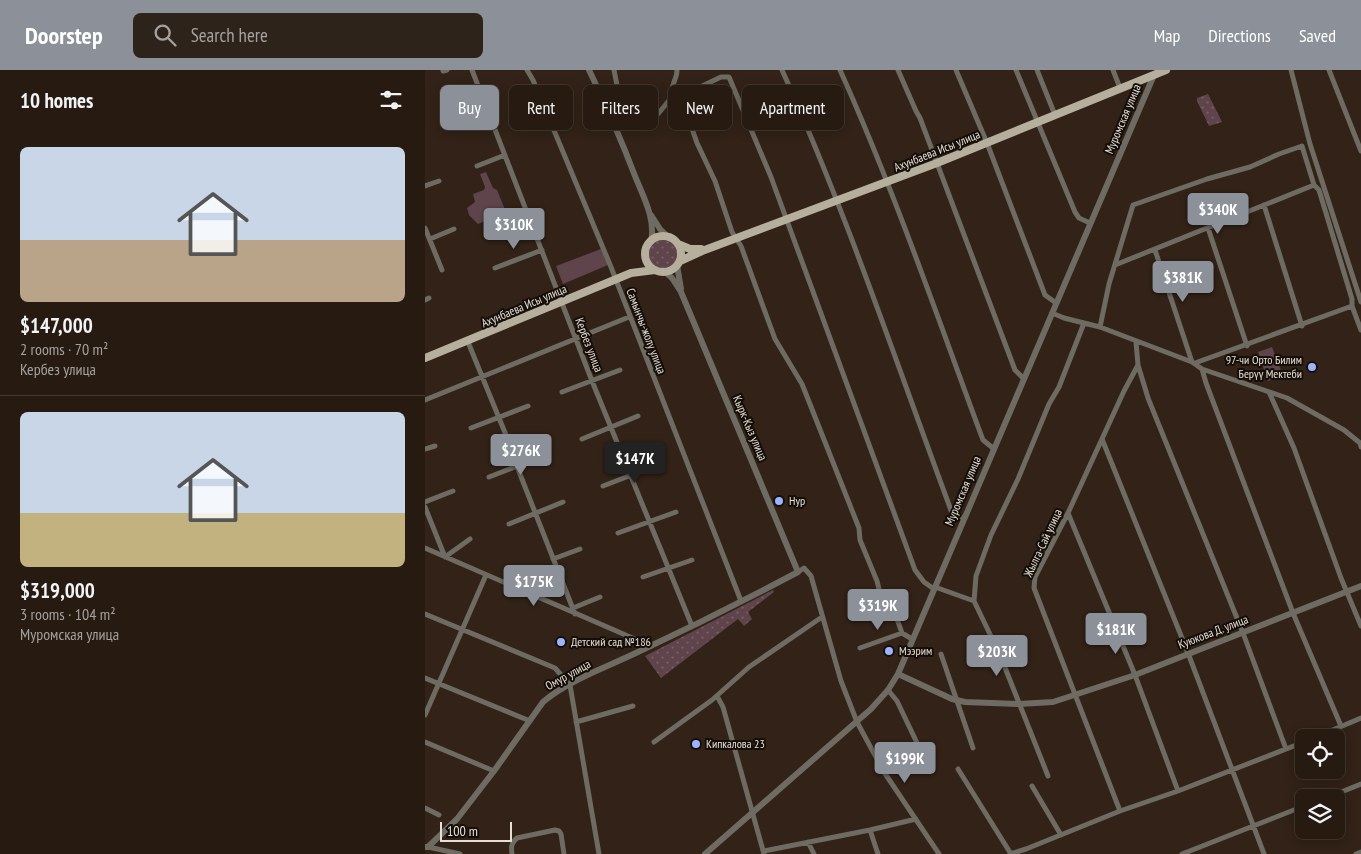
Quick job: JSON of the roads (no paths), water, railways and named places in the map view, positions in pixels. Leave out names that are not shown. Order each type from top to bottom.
[{"type":"main road","name":"Ахунбаева Исы улица","points":[[678,244],[690,249],[713,246],[737,239],[937,163],[1166,70]]},
{"type":"main road","points":[[658,238],[669,238],[678,244],[681,252],[679,263],[672,270],[665,272],[655,270],[649,265],[646,257],[647,249],[651,242],[658,238]]},
{"type":"main road","name":"Ахунбаева Исы улица","points":[[679,263],[713,246]]},
{"type":"main road","name":"Ахунбаева Исы улица","points":[[631,273],[646,257]]},
{"type":"main road","name":"Ахунбаева Исы улица","points":[[425,358],[468,342],[615,279],[631,273],[655,270]]},
{"type":"street","name":"Кербез улица","points":[[472,70],[478,85]]},
{"type":"street","name":"Самынчы-жолу улица","points":[[527,70],[533,80],[581,194],[741,601]]},
{"type":"street","points":[[589,70],[596,85]]},
{"type":"street","points":[[614,70],[617,85]]},
{"type":"street","points":[[672,85],[677,70]]},
{"type":"street","points":[[782,70],[837,202],[953,514],[964,518]]},
{"type":"street","points":[[840,70],[861,116],[887,182],[983,440],[994,449]]},
{"type":"street","points":[[898,70],[921,118],[1015,370],[1024,378]]},
{"type":"street","points":[[956,70],[987,143],[1045,296],[1056,303]]},
{"type":"street","points":[[1016,70],[1075,212],[1079,218],[1090,223]]},
{"type":"street","points":[[1037,70],[1055,115]]},
{"type":"street","points":[[1113,70],[1120,88]]},
{"type":"street","points":[[1291,70],[1310,144],[1361,302]]},
{"type":"street","points":[[1329,70],[1361,151]]},
{"type":"street","name":"Муромская улица","points":[[708,853],[871,710],[888,690],[898,674],[1154,75]]},
{"type":"street","points":[[703,85],[721,77],[729,77],[771,177],[915,570],[924,582],[935,588],[974,601]]},
{"type":"street","points":[[658,114],[668,104]]},
{"type":"street","name":"Кербез улица","points":[[495,130],[591,381],[691,626]]},
{"type":"street","points":[[617,130],[649,212],[653,231],[651,242]]},
{"type":"street","points":[[692,130],[715,181],[732,232],[741,246],[775,339],[802,384],[859,528],[860,540],[877,581],[880,594],[887,608],[897,619],[902,633],[913,639]]},
{"type":"street","points":[[1100,327],[1109,284],[1133,205],[1207,179],[1250,167],[1302,146],[1314,185],[1319,190],[1352,299],[1351,306],[1361,330]]},
{"type":"street","points":[[477,166],[505,155]]},
{"type":"street","points":[[425,186],[439,181]]},
{"type":"street","points":[[1115,265],[1314,185]]},
{"type":"street","points":[[1264,205],[1302,326]]},
{"type":"street","points":[[649,212],[660,229],[669,238]]},
{"type":"street","points":[[425,228],[442,270]]},
{"type":"street","points":[[1208,228],[1247,346]]},
{"type":"street","points":[[430,239],[454,229]]},
{"type":"street","points":[[425,249],[432,246]]},
{"type":"street","points":[[495,268],[542,250]]},
{"type":"street","points":[[1155,250],[1194,363]]},
{"type":"street","name":"Кырк-Кыз улица","points":[[679,263],[681,292]]},
{"type":"street","name":"Кырк-Кыз улица","points":[[665,272],[672,278],[681,292],[798,572]]},
{"type":"street","points":[[1194,363],[1247,346],[1351,306]]},
{"type":"street","points":[[1052,313],[1100,327],[1194,363],[1203,369],[1287,398],[1344,430],[1360,443],[1361,447]]},
{"type":"street","points":[[425,400],[629,317]]},
{"type":"street","points":[[1048,776],[1000,655],[974,601],[976,576],[991,535],[1018,479],[1049,404],[1059,387],[1084,323]]},
{"type":"street","points":[[468,342],[574,611]]},
{"type":"street","points":[[1136,342],[1138,365],[1148,398],[1243,633],[1286,749]]},
{"type":"street","name":"Жылга-Сай улица","points":[[1120,812],[1034,588],[1035,577],[1069,513],[1124,391],[1138,365]]},
{"type":"street","points":[[1203,369],[1206,383],[1293,613],[1341,726]]},
{"type":"street","points":[[562,392],[620,370]]},
{"type":"street","points":[[1269,391],[1295,448],[1361,626]]},
{"type":"street","points":[[471,428],[528,406]]},
{"type":"street","points":[[582,439],[638,416]]},
{"type":"street","points":[[1102,439],[1188,654],[1264,854]]},
{"type":"street","points":[[425,449],[435,446]]},
{"type":"street","points":[[489,477],[546,455]]},
{"type":"street","points":[[603,486],[660,464]]},
{"type":"street","points":[[425,502],[453,490]]},
{"type":"street","points":[[509,524],[563,502]]},
{"type":"street","points":[[425,507],[445,557]]},
{"type":"street","points":[[618,533],[677,512]]},
{"type":"street","points":[[1069,513],[1135,675],[1179,791]]},
{"type":"street","points":[[445,557],[470,539]]},
{"type":"street","points":[[425,548],[651,646]]},
{"type":"street","points":[[553,559],[580,549]]},
{"type":"street","points":[[643,577],[693,560]]},
{"type":"street","points":[[798,572],[804,568],[808,571],[841,681],[857,722],[884,772],[939,854]]},
{"type":"street","name":"Омур улица","points":[[426,848],[457,819],[550,697],[570,685],[798,572]]},
{"type":"street","points":[[425,715],[486,575]]},
{"type":"street","name":"Куюкова Д. улица","points":[[898,674],[956,700],[965,702],[1019,704],[1053,702],[1135,675],[1361,586]]},
{"type":"street","points":[[574,611],[600,597]]},
{"type":"street","points":[[425,614],[555,668],[570,685],[599,854]]},
{"type":"street","points":[[655,742],[699,711],[749,667],[823,617]]},
{"type":"street","points":[[860,648],[902,633]]},
{"type":"street","points":[[941,654],[973,748]]},
{"type":"street","points":[[425,678],[530,722]]},
{"type":"street","points":[[888,690],[897,701],[918,746]]},
{"type":"street","points":[[717,696],[723,707],[764,853],[916,819]]},
{"type":"street","points":[[576,722],[633,706]]},
{"type":"street","points":[[1334,729],[1361,718]]},
{"type":"street","points":[[425,742],[494,771]]},
{"type":"street","points":[[958,768],[1010,854],[1295,746]]},
{"type":"street","points":[[1345,790],[1361,784]]},
{"type":"street","points":[[1032,786],[1061,835]]},
{"type":"street","points":[[425,808],[439,815]]},
{"type":"street","points":[[1182,854],[1295,809]]},
{"type":"street","points":[[512,854],[511,845],[517,838],[555,830],[561,834],[564,854]]},
{"type":"street","points":[[870,830],[879,854]]},
{"type":"street","points":[[808,842],[814,854]]},
{"type":"street","points":[[426,848],[438,848],[460,854]]},
{"type":"street","points":[[435,854],[438,848]]},
{"type":"street","points":[[1355,854],[1361,852]]},
{"type":"place","name":"97-чи Орто Билим Берүү Мектеби","points":[[1312,367]]},
{"type":"place","name":"Нур","points":[[779,501]]},
{"type":"place","name":"Детский сад №186","points":[[561,642]]},
{"type":"place","name":"Мээрим","points":[[889,651]]},
{"type":"place","name":"Кипкалова 23","points":[[696,744]]}]
